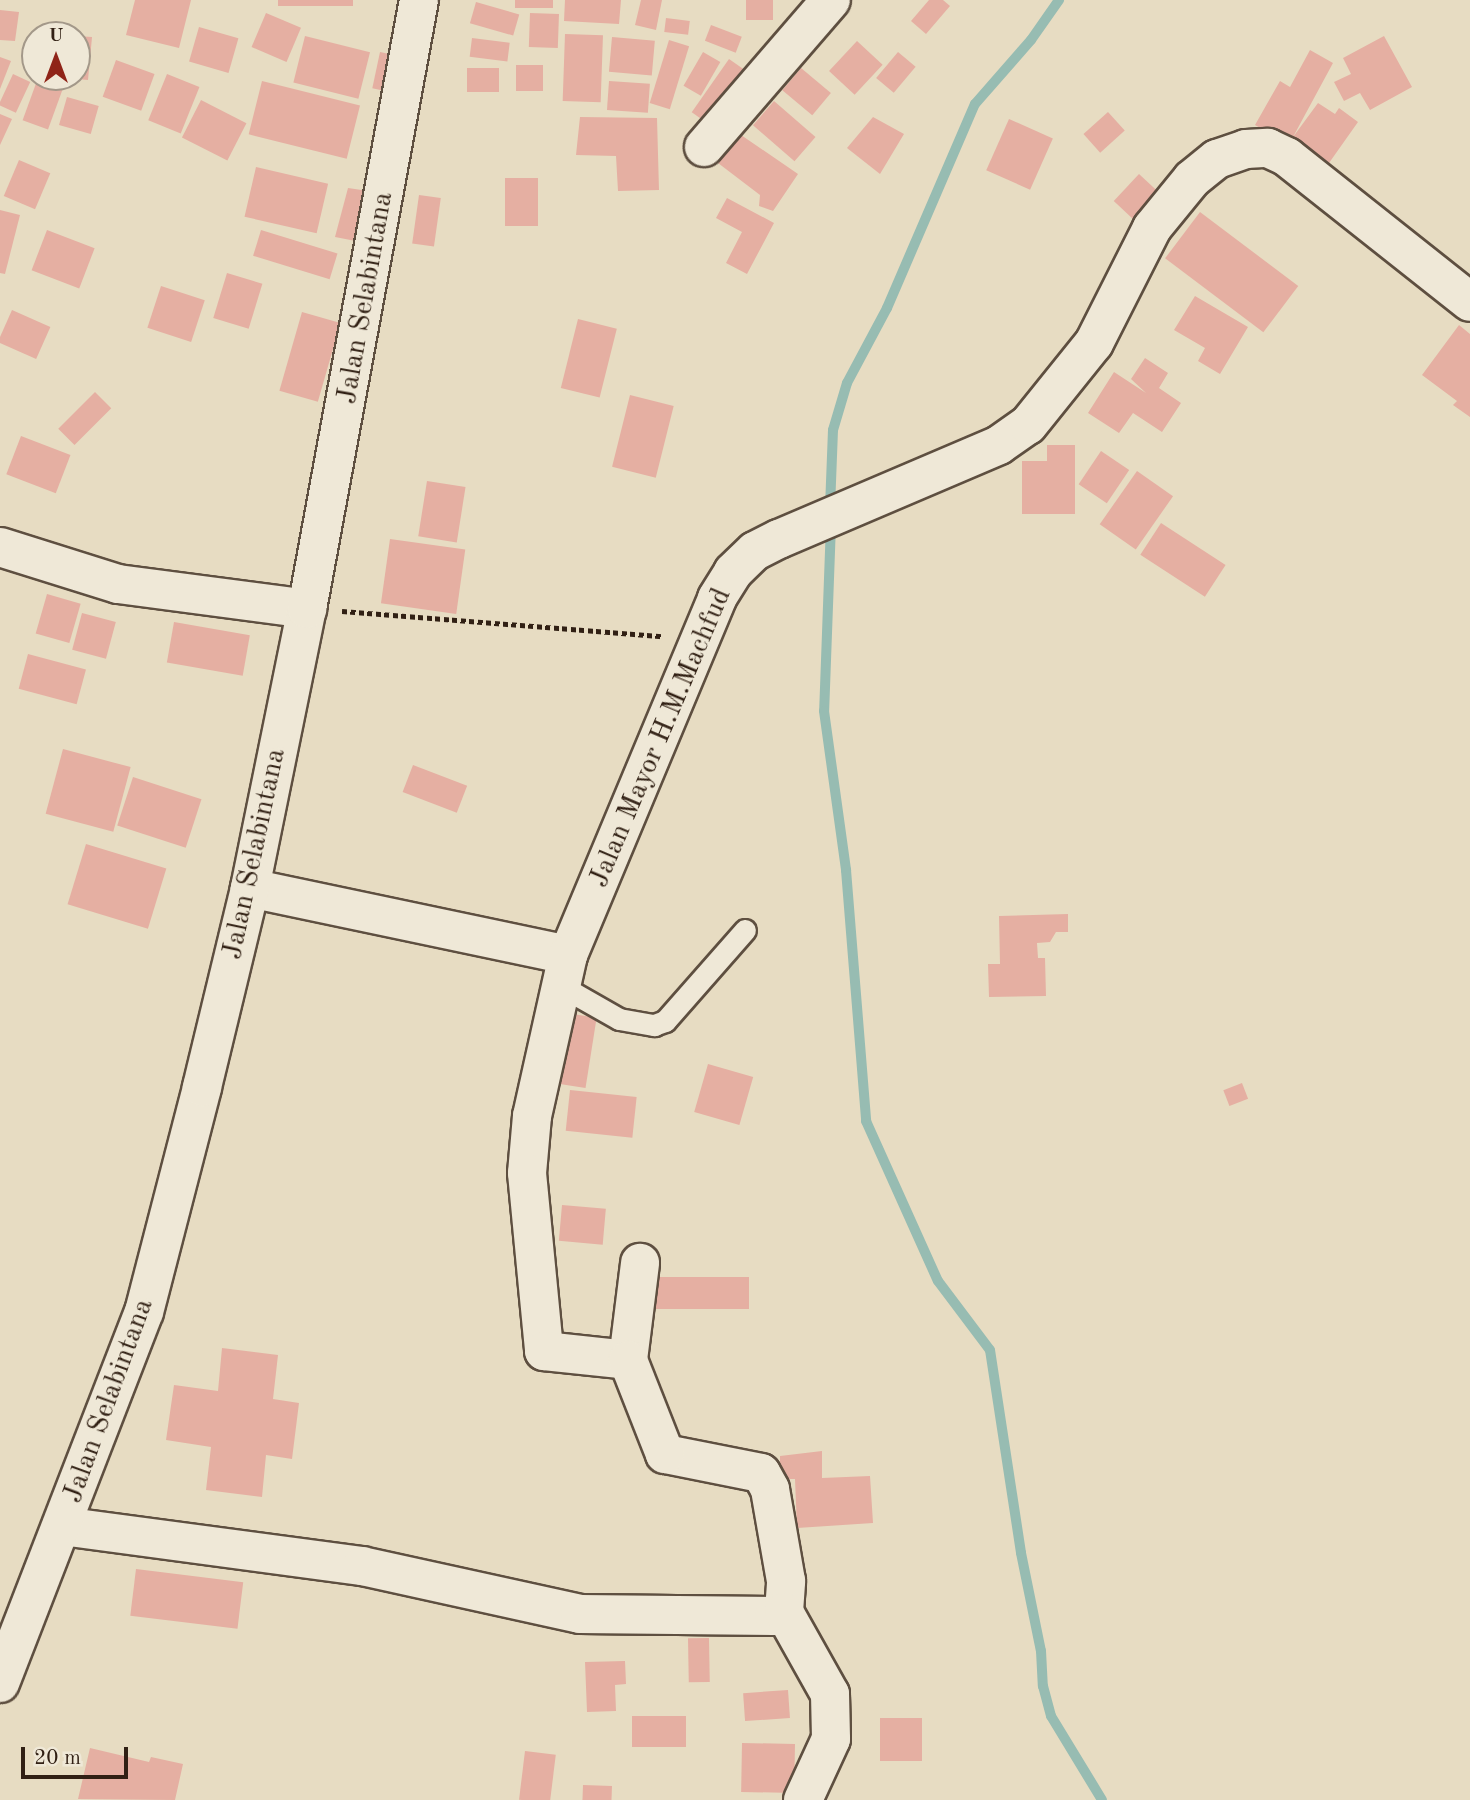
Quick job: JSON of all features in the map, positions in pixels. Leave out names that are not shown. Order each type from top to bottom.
[{"type":"street","name":"Jalan Selabintana","points":[[0,1683],[144,1312],[250,888],[307,609],[419,0]]},
{"type":"street","points":[[704,147],[831,0]]},
{"type":"street","name":"Jalan Mayor H.M.Machfud","points":[[628,1360],[546,1352],[541,1345],[527,1174],[534,1103],[565,971],[717,598],[755,551],[999,445],[1028,425],[1094,343],[1152,228],[1192,179],[1216,159],[1246,149],[1268,148],[1287,157],[1470,302]]},
{"type":"street","points":[[0,547],[118,584],[307,609]]},
{"type":"street","points":[[250,888],[565,971]]},
{"type":"street","points":[[640,1263],[628,1360],[665,1454],[761,1473],[770,1489],[783,1568],[784,1612],[830,1694],[831,1740],[803,1800]]},
{"type":"street","points":[[62,1526],[362,1566],[580,1614],[774,1616],[784,1612]]},
{"type":"lane","points":[[565,971],[619,1019],[654,1025],[664,1021],[745,930]]},
{"type":"path","points":[[307,609],[702,639]]},
{"type":"building","points":[[135,0],[191,0],[179,48],[126,35]]},
{"type":"building","points":[[278,0],[353,0],[353,6],[278,6]]},
{"type":"building","points":[[515,0],[553,0],[553,8],[515,8]]},
{"type":"building","points":[[565,0],[621,0],[619,24],[564,21]]},
{"type":"building","points":[[641,0],[662,0],[656,30],[635,25]]},
{"type":"building","points":[[746,0],[773,0],[773,20],[746,20]]},
{"type":"building","points":[[929,0],[943,0],[950,6],[926,34],[911,21]]},
{"type":"building","points":[[476,2],[519,14],[513,36],[470,23]]},
{"type":"building","points":[[0,10],[19,12],[15,41],[0,40]]},
{"type":"building","points":[[266,13],[301,28],[287,62],[252,47]]},
{"type":"building","points":[[530,13],[559,14],[558,48],[529,47]]},
{"type":"building","points":[[666,18],[690,21],[688,35],[664,32]]},
{"type":"building","points":[[711,25],[742,37],[736,53],[705,41]]},
{"type":"building","points":[[199,27],[238,38],[228,73],[189,62]]},
{"type":"building","points":[[565,34],[603,35],[601,102],[563,101]]},
{"type":"building","points":[[305,36],[370,52],[358,99],[293,83]]},
{"type":"building","points":[[1384,36],[1412,87],[1370,110],[1360,93],[1344,101],[1334,82],[1351,74],[1343,58]]},
{"type":"building","points":[[612,37],[655,41],[652,76],[609,72]]},
{"type":"building","points":[[472,38],[510,43],[507,61],[470,57]]},
{"type":"building","points":[[669,40],[689,46],[670,109],[650,103]]},
{"type":"building","points":[[857,41],[883,65],[855,95],[829,71]]},
{"type":"building","points":[[1310,50],[1333,63],[1289,144],[1255,125],[1280,81],[1290,87]]},
{"type":"building","points":[[380,52],[399,56],[391,92],[372,88]]},
{"type":"building","points":[[703,52],[720,62],[701,96],[684,86]]},
{"type":"building","points":[[898,52],[916,67],[894,93],[876,78]]},
{"type":"building","points":[[0,57],[11,61],[0,89]]},
{"type":"building","points":[[729,59],[752,75],[715,128],[692,112]]},
{"type":"building","points":[[116,60],[155,74],[141,111],[103,97]]},
{"type":"building","points":[[516,65],[543,65],[543,91],[516,91]]},
{"type":"building","points":[[467,68],[499,68],[499,92],[467,92]]},
{"type":"building","points":[[801,68],[831,93],[812,115],[782,90]]},
{"type":"building","points":[[13,74],[21,78],[21,91],[26,91],[16,113],[0,105]]},
{"type":"building","points":[[167,74],[199,87],[181,133],[148,120]]},
{"type":"building","points":[[262,81],[360,105],[347,159],[249,134]]},
{"type":"building","points":[[609,81],[650,84],[648,113],[607,110]]},
{"type":"building","points":[[33,91],[62,91],[48,130],[23,120]]},
{"type":"building","points":[[67,97],[99,106],[91,134],[59,125]]},
{"type":"building","points":[[201,100],[246,123],[227,161],[182,137]]},
{"type":"building","points":[[774,101],[816,137],[795,161],[753,125]]},
{"type":"building","points":[[1318,103],[1335,114],[1339,108],[1358,122],[1329,163],[1293,137]]},
{"type":"building","points":[[1108,112],[1125,131],[1100,153],[1083,134]]},
{"type":"building","points":[[0,114],[12,119],[0,145]]},
{"type":"building","points":[[580,117],[657,118],[659,190],[618,191],[616,156],[576,155]]},
{"type":"building","points":[[873,117],[904,134],[880,174],[847,148]]},
{"type":"building","points":[[1009,119],[1053,139],[1030,190],[986,170]]},
{"type":"building","points":[[741,135],[798,174],[773,211],[759,206],[760,195],[718,163]]},
{"type":"building","points":[[19,160],[50,173],[35,209],[4,196]]},
{"type":"building","points":[[256,167],[328,184],[317,233],[245,217]]},
{"type":"building","points":[[1139,174],[1165,198],[1139,225],[1114,201]]},
{"type":"building","points":[[505,178],[538,178],[538,226],[505,226]]},
{"type":"building","points":[[348,188],[375,192],[366,243],[335,237]]},
{"type":"building","points":[[419,195],[441,198],[434,247],[412,244]]},
{"type":"building","points":[[727,198],[774,223],[747,274],[726,263],[742,232],[716,218]]},
{"type":"building","points":[[0,210],[20,215],[5,274],[0,273]]},
{"type":"building","points":[[1200,212],[1298,286],[1263,332],[1165,258]]},
{"type":"building","points":[[47,230],[95,248],[79,288],[32,270]]},
{"type":"building","points":[[261,230],[338,253],[330,279],[253,256]]},
{"type":"building","points":[[227,273],[262,284],[249,329],[213,318]]},
{"type":"building","points":[[161,286],[205,300],[191,342],[147,328]]},
{"type":"building","points":[[1195,296],[1248,327],[1220,374],[1198,361],[1205,348],[1174,330]]},
{"type":"building","points":[[12,310],[50,327],[36,359],[0,343]]},
{"type":"building","points":[[302,312],[340,323],[318,402],[279,391]]},
{"type":"building","points":[[578,319],[617,329],[600,398],[561,388]]},
{"type":"building","points":[[1459,325],[1470,334],[1470,417],[1453,405],[1457,401],[1422,375]]},
{"type":"building","points":[[1145,358],[1168,373],[1159,388],[1181,403],[1162,432],[1133,413],[1119,433],[1088,413],[1114,372],[1146,393],[1131,379]]},
{"type":"building","points":[[95,392],[111,408],[74,445],[58,429]]},
{"type":"building","points":[[630,395],[674,406],[656,478],[612,467]]},
{"type":"building","points":[[21,436],[70,455],[56,493],[6,474]]},
{"type":"building","points":[[1047,445],[1075,445],[1075,514],[1022,514],[1022,461],[1047,461]]},
{"type":"building","points":[[1101,451],[1129,470],[1107,503],[1079,484]]},
{"type":"building","points":[[1137,471],[1173,496],[1136,549],[1100,524]]},
{"type":"building","points":[[427,481],[466,487],[457,542],[418,536]]},
{"type":"building","points":[[1161,523],[1226,565],[1205,597],[1140,555]]},
{"type":"building","points":[[390,539],[465,550],[456,614],[381,603]]},
{"type":"building","points":[[47,594],[81,604],[69,643],[36,633]]},
{"type":"building","points":[[82,613],[116,622],[106,659],[72,650]]},
{"type":"building","points":[[174,622],[250,635],[243,676],[167,662]]},
{"type":"building","points":[[28,654],[86,670],[77,704],[19,689]]},
{"type":"building","points":[[63,749],[131,767],[113,832],[46,814]]},
{"type":"building","points":[[413,765],[467,786],[457,813],[403,792]]},
{"type":"building","points":[[133,777],[201,799],[186,848],[117,826]]},
{"type":"building","points":[[86,844],[166,869],[148,929],[68,904]]},
{"type":"building","points":[[1068,914],[1068,932],[1056,932],[1050,942],[1037,943],[1038,958],[1045,958],[1046,996],[989,997],[988,964],[1000,964],[999,916]]},
{"type":"building","points":[[566,1013],[597,1018],[586,1088],[555,1083]]},
{"type":"building","points":[[708,1064],[753,1077],[739,1125],[694,1112]]},
{"type":"building","points":[[1242,1083],[1248,1099],[1229,1106],[1223,1090]]},
{"type":"building","points":[[570,1090],[637,1097],[632,1138],[566,1131]]},
{"type":"building","points":[[562,1205],[606,1209],[603,1245],[559,1241]]},
{"type":"building","points":[[656,1277],[749,1277],[749,1309],[656,1309]]},
{"type":"building","points":[[222,1348],[278,1355],[273,1399],[299,1403],[292,1459],[266,1455],[262,1497],[206,1490],[211,1447],[166,1440],[174,1385],[218,1391]]},
{"type":"building","points":[[822,1451],[822,1478],[870,1476],[873,1523],[797,1528],[795,1479],[780,1479],[780,1456]]},
{"type":"building","points":[[136,1569],[243,1582],[237,1629],[130,1616]]},
{"type":"building","points":[[688,1638],[709,1638],[710,1682],[689,1682]]},
{"type":"building","points":[[625,1661],[626,1684],[615,1685],[616,1711],[587,1712],[585,1662]]},
{"type":"building","points":[[788,1690],[790,1718],[745,1721],[743,1693]]},
{"type":"building","points":[[632,1716],[686,1716],[686,1747],[632,1747]]},
{"type":"building","points":[[880,1718],[922,1718],[922,1761],[880,1761]]},
{"type":"building","points":[[742,1743],[795,1744],[794,1793],[741,1792]]},
{"type":"building","points":[[90,1748],[149,1762],[151,1757],[183,1764],[175,1800],[78,1799]]},
{"type":"building","points":[[525,1751],[556,1755],[550,1800],[519,1800]]},
{"type":"building","points":[[583,1785],[612,1786],[611,1800],[582,1800]]},
{"type":"waterway","points":[[830,508],[833,430],[847,383],[887,308],[975,104],[1031,40],[1059,0]]},
{"type":"waterway","points":[[831,524],[824,711],[846,870],[866,1121],[938,1281],[990,1350],[1021,1553],[1041,1651],[1043,1686],[1051,1716],[1102,1800]]}]
